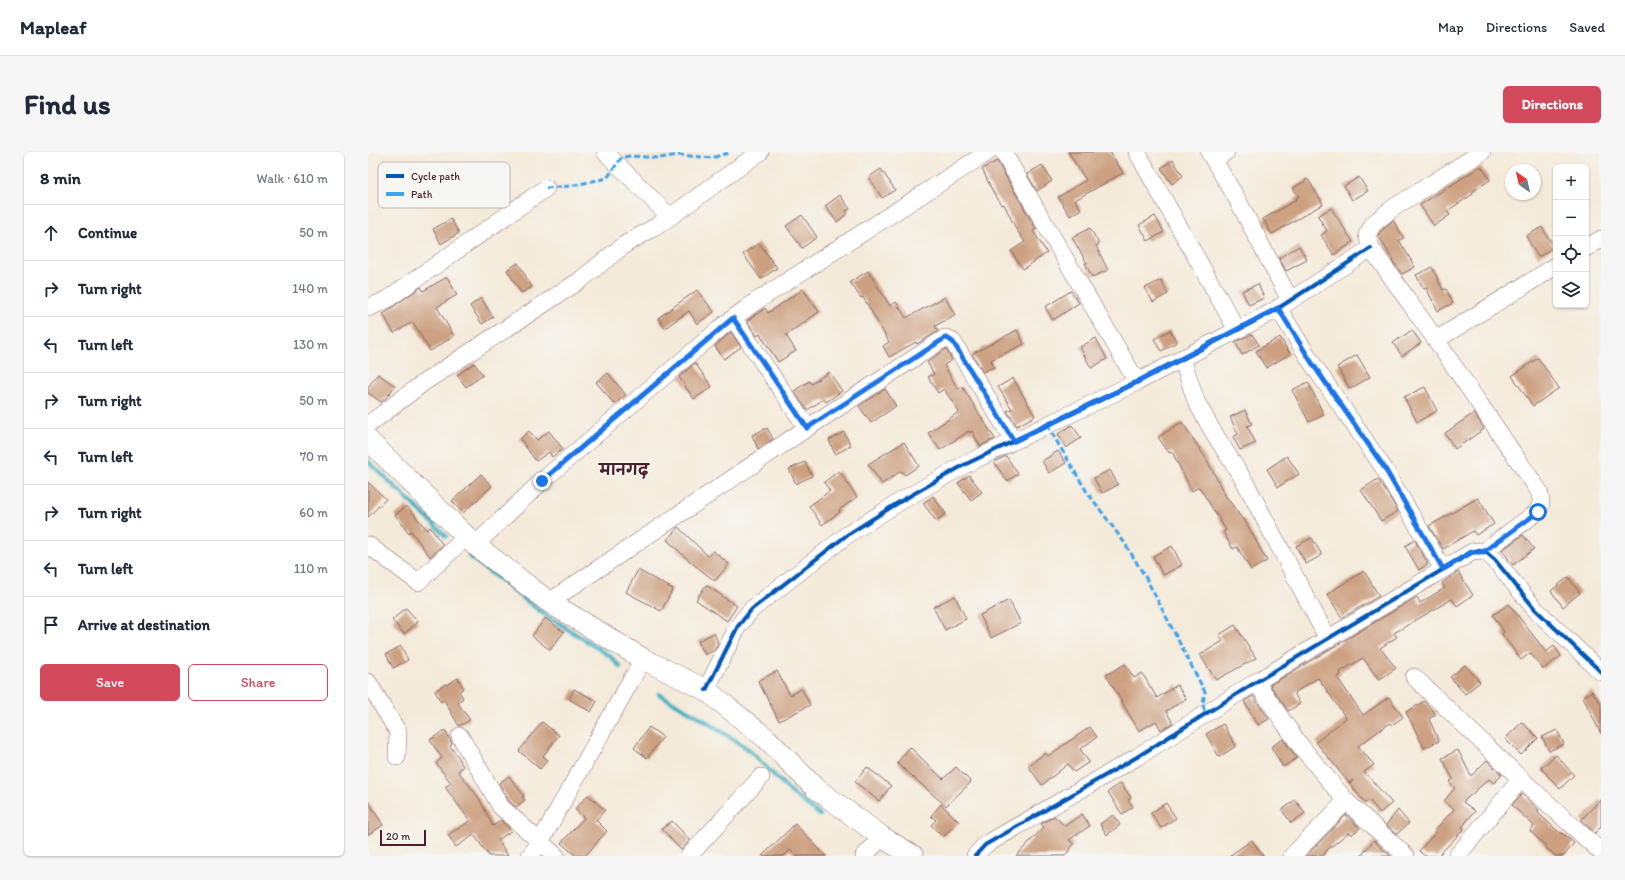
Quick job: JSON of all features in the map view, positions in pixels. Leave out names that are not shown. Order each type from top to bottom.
[{"type":"street","points":[[605,152],[670,216]]},
{"type":"street","points":[[368,545],[375,559],[418,582],[471,541],[733,318],[755,302],[988,152]]},
{"type":"street","points":[[1003,152],[1137,382]]},
{"type":"street","points":[[1137,152],[1237,330]]},
{"type":"street","points":[[1482,152],[1393,208],[1373,224],[1367,235],[1371,248],[1539,491],[1541,501],[1538,512],[1483,552]]},
{"type":"street","points":[[1216,154],[1312,363],[1384,467],[1443,569]]},
{"type":"street","points":[[368,424],[423,383],[579,281],[624,246],[670,216],[750,155]]},
{"type":"street","points":[[368,308],[386,300],[546,188]]},
{"type":"street","points":[[1589,246],[1601,239]]},
{"type":"street","points":[[706,690],[738,626],[752,610],[847,535],[901,501],[964,465],[1137,382],[1237,330],[1284,304],[1371,248]]},
{"type":"street","points":[[1436,340],[1553,268]]},
{"type":"street","points":[[733,318],[807,428]]},
{"type":"street","points":[[549,602],[807,428],[945,338],[953,342],[1014,441]]},
{"type":"street","points":[[1182,358],[1196,401],[1212,430],[1245,482],[1328,639]]},
{"type":"street","points":[[368,440],[471,541],[549,602],[643,659],[706,690],[767,739],[814,787],[882,837],[914,856]]},
{"type":"street","points":[[975,856],[985,845],[1137,757],[1256,682],[1472,552],[1487,553],[1496,560],[1535,609],[1601,672]]},
{"type":"street","points":[[530,856],[540,842],[643,659]]},
{"type":"street","points":[[1414,677],[1520,779],[1601,852]]},
{"type":"street","points":[[368,682],[398,732],[397,757]]},
{"type":"street","points":[[1256,682],[1299,744],[1346,801],[1406,856]]},
{"type":"street","points":[[460,736],[501,807],[556,856]]},
{"type":"street","points":[[689,856],[762,777]]},
{"type":"street","points":[[1457,856],[1520,779]]},
{"type":"street","points":[[1292,856],[1346,801]]},
{"type":"street","points":[[864,856],[882,837]]},
{"type":"building","points":[[1068,152],[1110,152],[1123,173],[1075,200],[1081,209],[1070,216],[1058,197],[1086,180]]},
{"type":"building","points":[[1173,160],[1183,176],[1172,184],[1161,168]]},
{"type":"building","points":[[997,161],[1036,229],[1033,231],[1047,253],[1023,269],[1011,251],[1025,242],[1016,229],[1004,204],[1002,205],[993,192],[982,169]]},
{"type":"building","points":[[1042,165],[1052,181],[1037,191],[1027,174]]},
{"type":"building","points":[[1481,166],[1490,180],[1472,192],[1473,194],[1447,211],[1450,215],[1434,226],[1420,205]]},
{"type":"building","points":[[881,169],[895,190],[882,198],[869,177]]},
{"type":"building","points":[[1359,177],[1368,191],[1352,200],[1344,186]]},
{"type":"building","points":[[1308,179],[1323,204],[1272,234],[1263,219],[1296,200],[1295,199],[1299,197],[1293,188]]},
{"type":"building","points":[[840,195],[850,209],[846,211],[848,213],[837,222],[825,206]]},
{"type":"building","points":[[1331,208],[1353,242],[1334,255],[1321,235],[1327,231],[1318,216]]},
{"type":"building","points":[[802,215],[817,237],[802,248],[786,226]]},
{"type":"building","points":[[1155,216],[1164,232],[1148,241],[1139,225]]},
{"type":"building","points":[[451,219],[459,233],[441,244],[433,229]]},
{"type":"building","points":[[1393,220],[1404,238],[1399,240],[1415,267],[1402,274],[1378,235]]},
{"type":"building","points":[[1542,227],[1553,248],[1538,257],[1526,236]]},
{"type":"building","points":[[1090,228],[1099,244],[1096,246],[1108,270],[1092,277],[1085,263],[1087,263],[1072,238]]},
{"type":"building","points":[[759,243],[777,268],[761,279],[743,254]]},
{"type":"building","points":[[1299,246],[1307,260],[1286,271],[1279,258]]},
{"type":"building","points":[[518,263],[532,287],[521,293],[507,270]]},
{"type":"building","points":[[1432,267],[1443,290],[1446,289],[1453,303],[1438,311],[1426,288],[1424,289],[1416,275]]},
{"type":"building","points":[[868,271],[890,306],[896,302],[906,318],[945,297],[955,315],[935,326],[938,331],[917,344],[916,342],[889,357],[883,346],[889,342],[863,297],[861,298],[850,282]]},
{"type":"building","points":[[447,277],[457,295],[437,307],[454,336],[430,351],[413,322],[394,333],[383,314],[421,287],[423,291]]},
{"type":"building","points":[[1161,280],[1168,294],[1153,302],[1145,288]]},
{"type":"building","points":[[1258,284],[1264,298],[1249,305],[1242,291]]},
{"type":"building","points":[[803,289],[819,312],[786,335],[796,351],[778,362],[760,334],[757,336],[747,321],[765,308],[768,313]]},
{"type":"building","points":[[697,290],[714,312],[697,324],[689,311],[665,328],[658,318]]},
{"type":"building","points":[[1071,291],[1079,303],[1053,320],[1045,307]]},
{"type":"building","points":[[481,298],[493,317],[482,324],[470,306]]},
{"type":"building","points":[[1017,330],[1024,344],[991,360],[994,367],[983,372],[972,354]]},
{"type":"building","points":[[1170,330],[1177,342],[1161,351],[1154,339]]},
{"type":"building","points":[[1412,330],[1421,343],[1402,356],[1393,343]]},
{"type":"building","points":[[731,332],[741,347],[724,359],[715,346]]},
{"type":"building","points":[[1252,334],[1259,345],[1242,355],[1235,342]]},
{"type":"building","points":[[1280,337],[1290,354],[1266,368],[1256,351]]},
{"type":"building","points":[[1096,338],[1107,359],[1091,368],[1080,347]]},
{"type":"building","points":[[946,349],[952,360],[944,365],[958,389],[962,386],[995,439],[980,446],[972,431],[970,433],[969,431],[940,450],[928,433],[959,412],[944,389],[938,393],[928,377],[934,374],[927,362]]},
{"type":"building","points":[[1357,355],[1370,377],[1350,389],[1337,367]]},
{"type":"building","points":[[1538,358],[1559,388],[1533,406],[1512,376]]},
{"type":"building","points":[[474,363],[483,375],[466,387],[457,375]]},
{"type":"building","points":[[695,363],[712,387],[694,399],[679,377]]},
{"type":"building","points":[[829,372],[842,391],[826,402],[824,399],[807,410],[794,391],[809,381],[811,384]]},
{"type":"building","points":[[608,373],[626,395],[614,404],[596,382]]},
{"type":"building","points":[[378,374],[395,386],[381,402],[368,393],[368,387]]},
{"type":"building","points":[[1013,378],[1035,416],[1017,426],[1007,411],[1012,409],[998,387]]},
{"type":"building","points":[[1308,382],[1324,415],[1309,422],[1292,390]]},
{"type":"building","points":[[1425,387],[1437,411],[1417,422],[1404,397]]},
{"type":"building","points":[[885,389],[896,406],[871,423],[859,406]]},
{"type":"building","points":[[1245,410],[1252,424],[1247,426],[1256,443],[1240,450],[1233,437],[1238,434],[1230,417]]},
{"type":"building","points":[[1474,413],[1484,429],[1455,449],[1445,433]]},
{"type":"building","points":[[1182,422],[1207,460],[1225,495],[1243,520],[1244,519],[1267,561],[1251,570],[1237,547],[1233,549],[1223,532],[1226,530],[1199,487],[1192,491],[1172,452],[1169,453],[1158,437]]},
{"type":"building","points":[[1072,425],[1081,438],[1066,448],[1058,434]]},
{"type":"building","points":[[767,428],[773,439],[758,449],[752,435]]},
{"type":"building","points":[[529,431],[537,440],[549,431],[563,449],[552,457],[549,452],[536,461],[520,439]]},
{"type":"building","points":[[844,432],[851,446],[835,454],[829,440]]},
{"type":"building","points":[[904,442],[919,466],[905,475],[901,471],[882,484],[868,464]]},
{"type":"building","points":[[1058,451],[1066,463],[1049,473],[1042,461]]},
{"type":"building","points":[[1006,456],[1018,474],[1007,481],[994,462]]},
{"type":"building","points":[[1287,456],[1299,474],[1278,487],[1267,469]]},
{"type":"building","points":[[805,462],[812,476],[796,484],[789,469]]},
{"type":"building","points":[[1110,470],[1118,485],[1102,493],[1094,478]]},
{"type":"building","points":[[839,471],[857,497],[822,525],[809,506],[830,491],[824,482]]},
{"type":"building","points":[[481,474],[492,486],[463,513],[452,501]]},
{"type":"building","points":[[969,475],[982,492],[971,500],[958,483]]},
{"type":"building","points":[[1378,479],[1398,511],[1381,521],[1361,490]]},
{"type":"building","points":[[368,482],[386,499],[368,517]]},
{"type":"building","points":[[933,496],[946,514],[936,521],[923,503]]},
{"type":"building","points":[[1478,498],[1494,524],[1476,535],[1473,531],[1443,549],[1429,526]]},
{"type":"building","points":[[407,506],[427,530],[430,527],[443,545],[430,557],[411,531],[409,533],[395,515]]},
{"type":"building","points":[[678,527],[708,556],[713,551],[729,564],[715,581],[693,564],[667,540]]},
{"type":"building","points":[[1523,535],[1534,549],[1513,565],[1502,550]]},
{"type":"building","points":[[1312,538],[1322,555],[1306,564],[1296,546]]},
{"type":"building","points":[[1415,540],[1428,564],[1419,570],[1405,546]]},
{"type":"building","points":[[1172,546],[1182,565],[1163,575],[1153,556]]},
{"type":"building","points":[[638,570],[673,589],[661,611],[626,592]]},
{"type":"building","points":[[1364,571],[1379,596],[1342,618],[1327,594]]},
{"type":"building","points":[[1458,572],[1473,595],[1457,606],[1452,599],[1394,633],[1397,637],[1380,648],[1396,668],[1379,680],[1363,658],[1340,672],[1341,675],[1337,677],[1363,715],[1389,697],[1403,717],[1392,725],[1390,723],[1358,746],[1374,765],[1364,772],[1392,803],[1380,813],[1369,800],[1365,803],[1350,784],[1353,780],[1349,783],[1316,742],[1346,718],[1318,678],[1294,693],[1300,704],[1288,711],[1270,685],[1417,597],[1420,603],[1445,588],[1442,583]]},
{"type":"building","points":[[1568,577],[1580,593],[1563,607],[1551,591]]},
{"type":"building","points":[[706,585],[737,606],[727,621],[696,600]]},
{"type":"building","points":[[955,596],[966,619],[945,630],[933,607]]},
{"type":"building","points":[[1009,600],[1021,623],[991,638],[980,615]]},
{"type":"building","points":[[1509,604],[1546,652],[1554,646],[1561,656],[1543,669],[1530,653],[1521,660],[1502,634],[1504,632],[1493,615]]},
{"type":"building","points":[[406,608],[418,622],[404,634],[392,620]]},
{"type":"building","points":[[545,618],[564,632],[550,650],[532,636]]},
{"type":"building","points":[[1235,625],[1256,658],[1216,680],[1200,655],[1223,641],[1219,635]]},
{"type":"building","points":[[714,633],[718,643],[715,650],[705,655],[698,641]]},
{"type":"building","points":[[401,646],[408,660],[393,668],[386,654]]},
{"type":"building","points":[[1125,664],[1134,678],[1142,673],[1157,698],[1177,685],[1186,699],[1166,711],[1173,723],[1161,730],[1156,721],[1139,731],[1106,675]]},
{"type":"building","points":[[1465,665],[1480,682],[1465,694],[1450,677]]},
{"type":"building","points":[[777,671],[790,695],[802,689],[810,705],[779,721],[758,681]]},
{"type":"building","points":[[458,678],[464,688],[459,691],[463,698],[458,703],[470,720],[459,726],[444,700],[441,702],[435,691]]},
{"type":"building","points":[[574,689],[597,701],[591,712],[569,699]]},
{"type":"building","points":[[1592,691],[1601,704],[1601,734],[1583,697]]},
{"type":"building","points":[[1253,696],[1269,719],[1258,725],[1244,701]]},
{"type":"building","points":[[1424,701],[1436,714],[1429,719],[1439,741],[1424,748],[1406,712]]},
{"type":"building","points":[[542,722],[559,735],[543,756],[548,760],[540,769],[519,751]]},
{"type":"building","points":[[1522,722],[1538,738],[1521,755],[1505,739]]},
{"type":"building","points":[[1223,724],[1236,746],[1219,757],[1206,734]]},
{"type":"building","points":[[649,727],[663,737],[647,758],[634,748]]},
{"type":"building","points":[[1090,727],[1097,737],[1080,749],[1089,762],[1074,772],[1068,764],[1042,785],[1028,766],[1045,753],[1048,756]]},
{"type":"building","points":[[445,730],[452,744],[450,746],[459,758],[463,767],[458,771],[479,798],[493,826],[501,820],[511,831],[498,840],[508,856],[489,856],[474,835],[456,847],[448,835],[470,821],[445,787],[451,783],[436,763],[442,758],[430,740]]},
{"type":"building","points":[[1557,730],[1564,744],[1549,751],[1542,737]]},
{"type":"building","points":[[1283,739],[1297,758],[1283,767],[1271,747]]},
{"type":"building","points":[[910,747],[943,779],[956,767],[971,782],[946,806],[897,763]]},
{"type":"building","points":[[1458,750],[1471,776],[1487,760],[1502,775],[1494,783],[1489,779],[1463,802],[1475,811],[1462,827],[1464,829],[1438,856],[1425,856],[1419,851],[1436,832],[1434,831],[1454,809],[1444,801],[1455,788],[1449,782],[1453,779],[1442,758]]},
{"type":"building","points":[[1556,755],[1574,775],[1560,789],[1541,768]]},
{"type":"building","points":[[867,767],[891,786],[879,801],[855,782]]},
{"type":"building","points":[[509,776],[524,796],[522,797],[525,800],[516,807],[509,801],[499,783]]},
{"type":"building","points":[[1121,783],[1131,798],[1128,800],[1133,807],[1122,814],[1108,792]]},
{"type":"building","points":[[1522,794],[1539,810],[1537,812],[1561,834],[1562,833],[1574,843],[1564,856],[1556,856],[1545,847],[1546,846],[1530,831],[1534,826],[1512,805]]},
{"type":"building","points":[[588,795],[605,810],[596,820],[607,831],[585,856],[576,856],[561,843],[584,818],[575,809]]},
{"type":"building","points":[[1601,799],[1601,827],[1595,833],[1581,820]]},
{"type":"building","points":[[1295,800],[1305,813],[1291,823],[1282,810]]},
{"type":"building","points":[[368,801],[383,825],[368,835]]},
{"type":"building","points":[[1166,803],[1176,818],[1161,828],[1151,813]]},
{"type":"building","points":[[941,804],[959,822],[943,837],[931,825],[936,820],[931,816]]},
{"type":"building","points":[[1398,810],[1409,823],[1397,834],[1386,825]]},
{"type":"building","points":[[1082,814],[1090,826],[1069,840],[1074,844],[1065,856],[1016,856],[1044,827],[1041,824],[1054,816],[1065,826]]},
{"type":"building","points":[[1113,815],[1120,825],[1107,835],[1100,824]]},
{"type":"building","points":[[1346,815],[1360,828],[1351,835],[1349,832],[1327,850],[1323,856],[1306,856]]},
{"type":"building","points":[[672,821],[690,840],[681,850],[662,829]]},
{"type":"building","points":[[795,824],[826,856],[796,856],[790,850],[784,856],[762,856]]},
{"type":"building","points":[[1252,840],[1263,856],[1229,856]]},
{"type":"building","points":[[1374,840],[1381,848],[1391,856],[1361,856]]},
{"type":"waterway","points":[[368,461],[446,536]]},
{"type":"waterway","points":[[469,556],[541,612],[610,656],[620,667]]},
{"type":"waterway","points":[[659,694],[699,717],[748,749],[792,793],[820,815]]},
{"type":"marked path","points":[[546,188],[570,186],[607,178],[622,157],[631,156],[660,158],[678,155],[712,158],[731,152]]},
{"type":"marked path","points":[[1047,425],[1087,492],[1124,542],[1146,578],[1205,692],[1203,703],[1205,714]]},
{"type":"cycle path","points":[[706,690],[738,626],[752,609],[847,535],[901,501],[964,465],[1137,382],[1274,311],[1371,248]]},
{"type":"cycle path","points":[[975,856],[985,845],[1137,757],[1256,682],[1472,552],[1479,551],[1487,553],[1495,560],[1535,609],[1601,672]]},
{"type":"district","name":"मानगढ़","points":[[624,470]]},
{"type":"route","points":[[542,481],[733,318],[807,428],[947,338],[953,342],[1014,441],[1137,382],[1278,308],[1312,363],[1384,467],[1443,569],[1472,552],[1483,552],[1538,512]]}]
